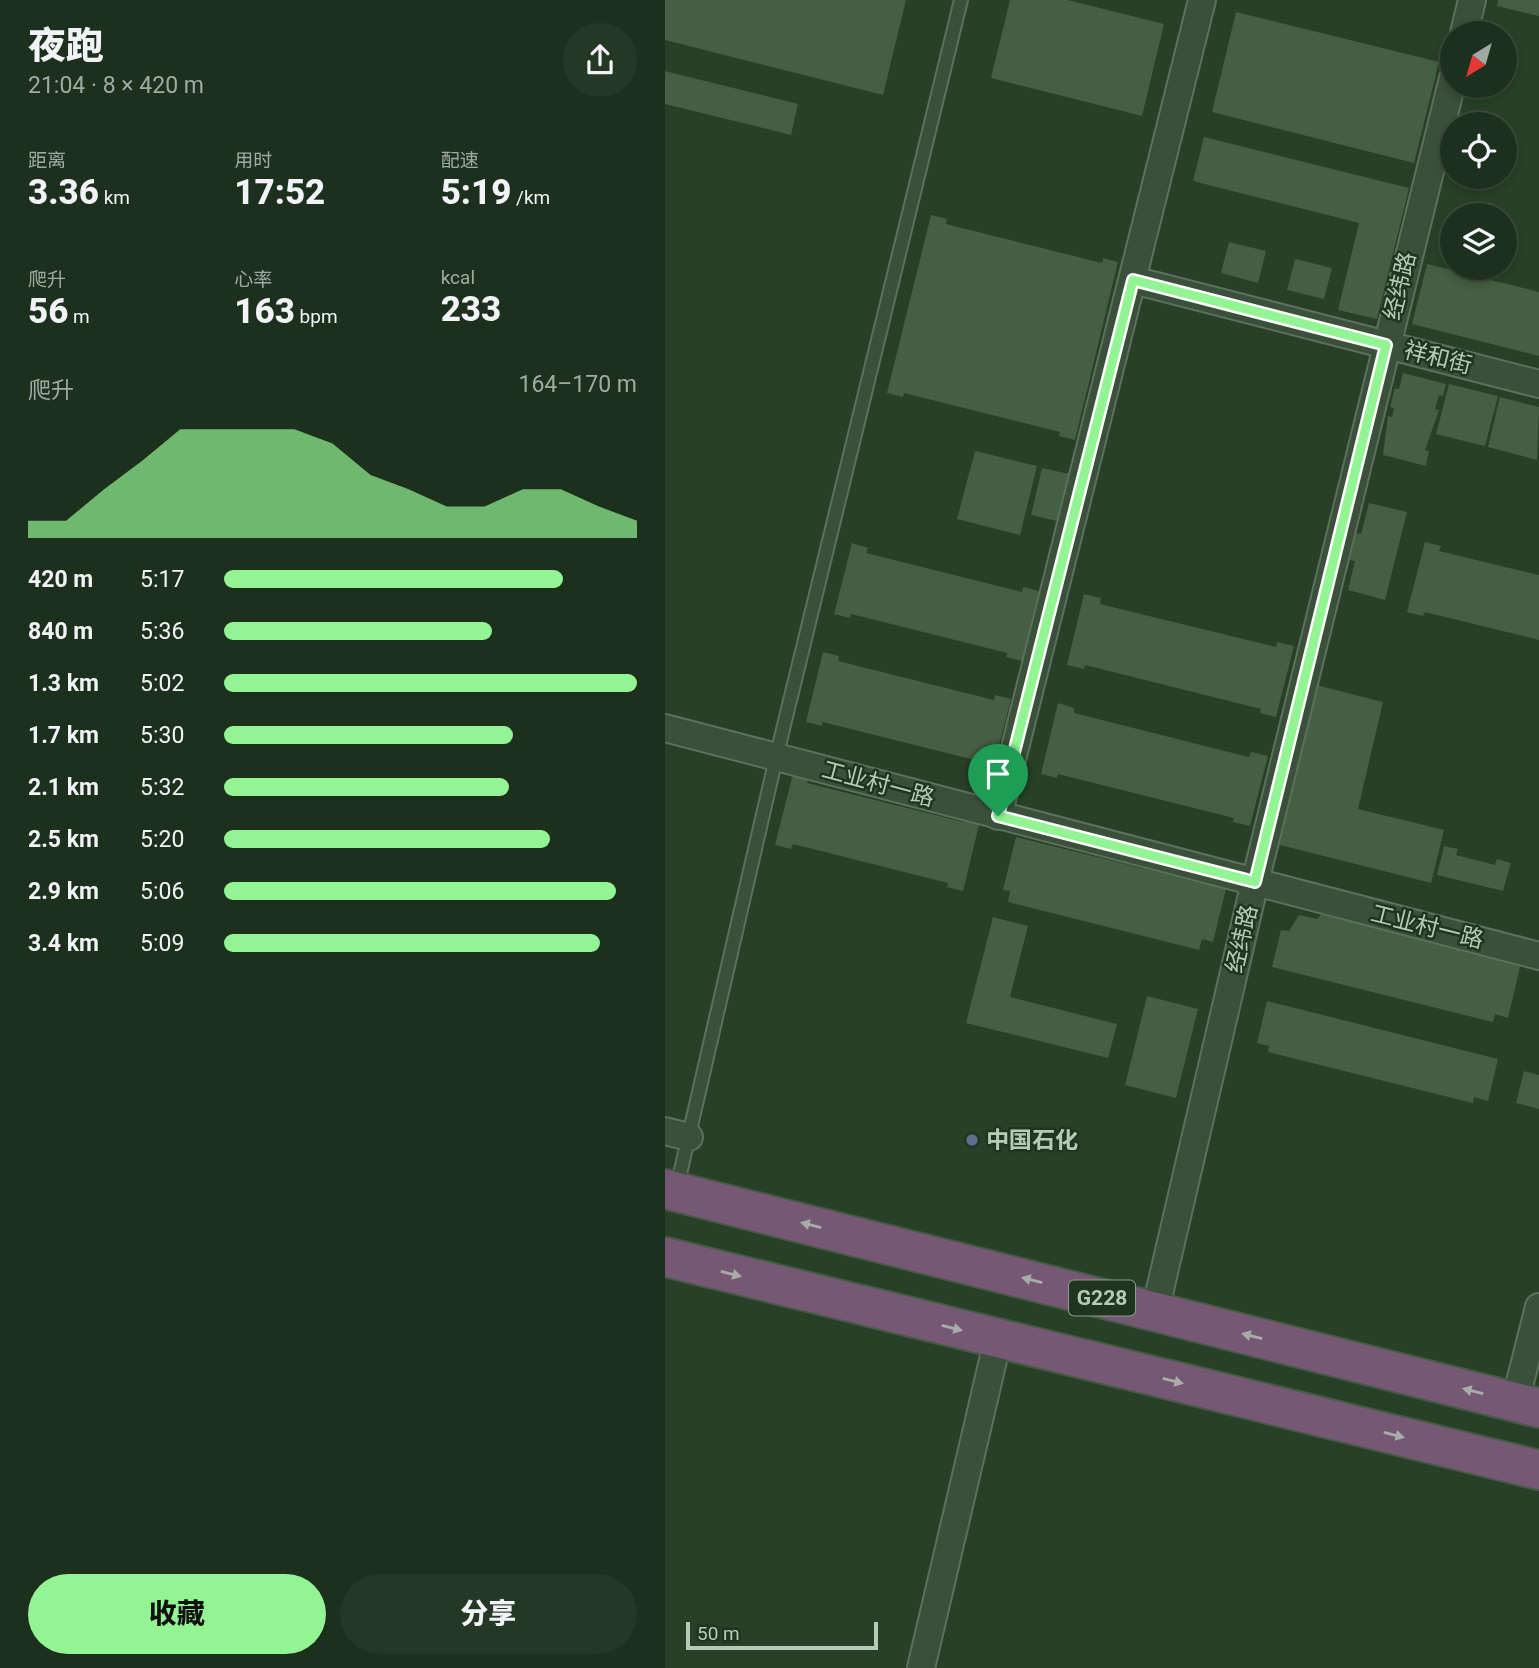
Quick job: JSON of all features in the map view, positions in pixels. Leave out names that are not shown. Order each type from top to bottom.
[{"type":"highway","name":"G228","points":[[670,1190],[1527,1405]]},
{"type":"highway","points":[[665,1257],[1539,1470]]},
{"type":"street","points":[[998,816],[1202,0]]},
{"type":"street","points":[[1467,21],[1472,0]]},
{"type":"street","name":"经纬路","points":[[1155,1311],[1255,882],[1448,98]]},
{"type":"street","name":"祥和街","points":[[1133,280],[1539,384]]},
{"type":"street","name":"工业村一路","points":[[665,728],[1539,956]]},
{"type":"street","points":[[1527,1405],[1539,1307]]},
{"type":"street","points":[[921,1668],[998,1339]]},
{"type":"lane","points":[[670,1190],[677,1134],[776,758],[961,0]]},
{"type":"building","points":[[665,0],[906,0],[883,95],[665,40]]},
{"type":"building","points":[[1010,0],[1067,0],[1164,24],[1142,116],[991,78]]},
{"type":"building","points":[[1498,0],[1539,0],[1539,16],[1497,6]]},
{"type":"building","points":[[1236,12],[1439,62],[1414,163],[1212,112]]},
{"type":"building","points":[[665,71],[798,104],[791,135],[665,104]]},
{"type":"building","points":[[1204,137],[1409,188],[1377,319],[1338,310],[1359,223],[1193,181]]},
{"type":"building","points":[[931,215],[947,219],[946,224],[1102,263],[1103,258],[1118,262],[1075,440],[1059,436],[1060,432],[904,393],[903,397],[887,393]]},
{"type":"building","points":[[1229,242],[1266,251],[1258,283],[1221,273]]},
{"type":"building","points":[[1295,259],[1332,268],[1324,299],[1287,290]]},
{"type":"building","points":[[1427,264],[1440,267],[1440,280],[1491,280],[1539,292],[1539,356],[1412,324]]},
{"type":"building","points":[[1403,373],[1446,384],[1443,396],[1439,395],[1435,409],[1439,410],[1425,450],[1429,451],[1426,466],[1383,455],[1388,416],[1392,417],[1394,408],[1390,407],[1395,388],[1399,389]]},
{"type":"building","points":[[1449,384],[1498,396],[1485,446],[1436,434]]},
{"type":"building","points":[[1500,397],[1539,407],[1537,460],[1488,447]]},
{"type":"building","points":[[975,451],[1037,466],[1020,535],[957,519]]},
{"type":"building","points":[[1042,468],[1069,474],[1057,521],[1031,515]]},
{"type":"building","points":[[1369,503],[1407,512],[1385,600],[1348,590],[1355,561],[1349,560],[1355,533],[1361,534]]},
{"type":"building","points":[[1425,542],[1441,546],[1439,551],[1539,575],[1539,640],[1425,612],[1423,616],[1407,612]]},
{"type":"building","points":[[852,543],[868,548],[866,553],[1022,592],[1023,587],[1039,591],[1022,661],[1006,657],[1007,653],[851,614],[850,618],[834,614]]},
{"type":"building","points":[[1084,594],[1101,598],[1100,604],[1276,647],[1277,642],[1294,646],[1276,717],[1260,713],[1261,709],[1085,665],[1084,669],[1067,665]]},
{"type":"building","points":[[823,652],[839,656],[838,661],[994,700],[995,695],[1011,699],[993,769],[978,765],[979,761],[823,722],[822,726],[806,722]]},
{"type":"building","points":[[1316,685],[1383,702],[1358,809],[1444,830],[1431,883],[1276,844]]},
{"type":"building","points":[[1058,703],[1074,708],[1074,713],[1249,757],[1251,752],[1268,756],[1250,826],[1233,822],[1234,818],[1058,774],[1057,778],[1041,774]]},
{"type":"building","points":[[793,774],[809,778],[807,783],[963,822],[965,817],[980,821],[963,891],[947,887],[948,883],[793,844],[791,849],[775,845]]},
{"type":"building","points":[[1016,837],[1226,889],[1213,942],[1202,939],[1199,950],[1008,902],[1010,891],[1003,890]]},
{"type":"building","points":[[1444,846],[1458,849],[1456,855],[1495,865],[1497,859],[1511,863],[1503,891],[1437,875]]},
{"type":"building","points":[[1322,913],[1521,963],[1508,1018],[1495,1014],[1493,1022],[1272,967],[1281,930],[1289,931],[1299,915],[1317,919]]},
{"type":"building","points":[[993,917],[1028,926],[1010,997],[1117,1024],[1108,1058],[966,1023]]},
{"type":"building","points":[[1147,996],[1198,1009],[1176,1098],[1125,1085]]},
{"type":"building","points":[[1267,1001],[1498,1059],[1488,1101],[1474,1097],[1473,1103],[1268,1052],[1269,1046],[1257,1043]]},
{"type":"building","points":[[1524,1071],[1539,1075],[1539,1109],[1516,1103]]},
{"type":"place","name":"中国石化","points":[[972,1140]]},
{"type":"route","points":[[1133,280],[1386,345],[1255,882],[998,816],[1133,280]]}]
